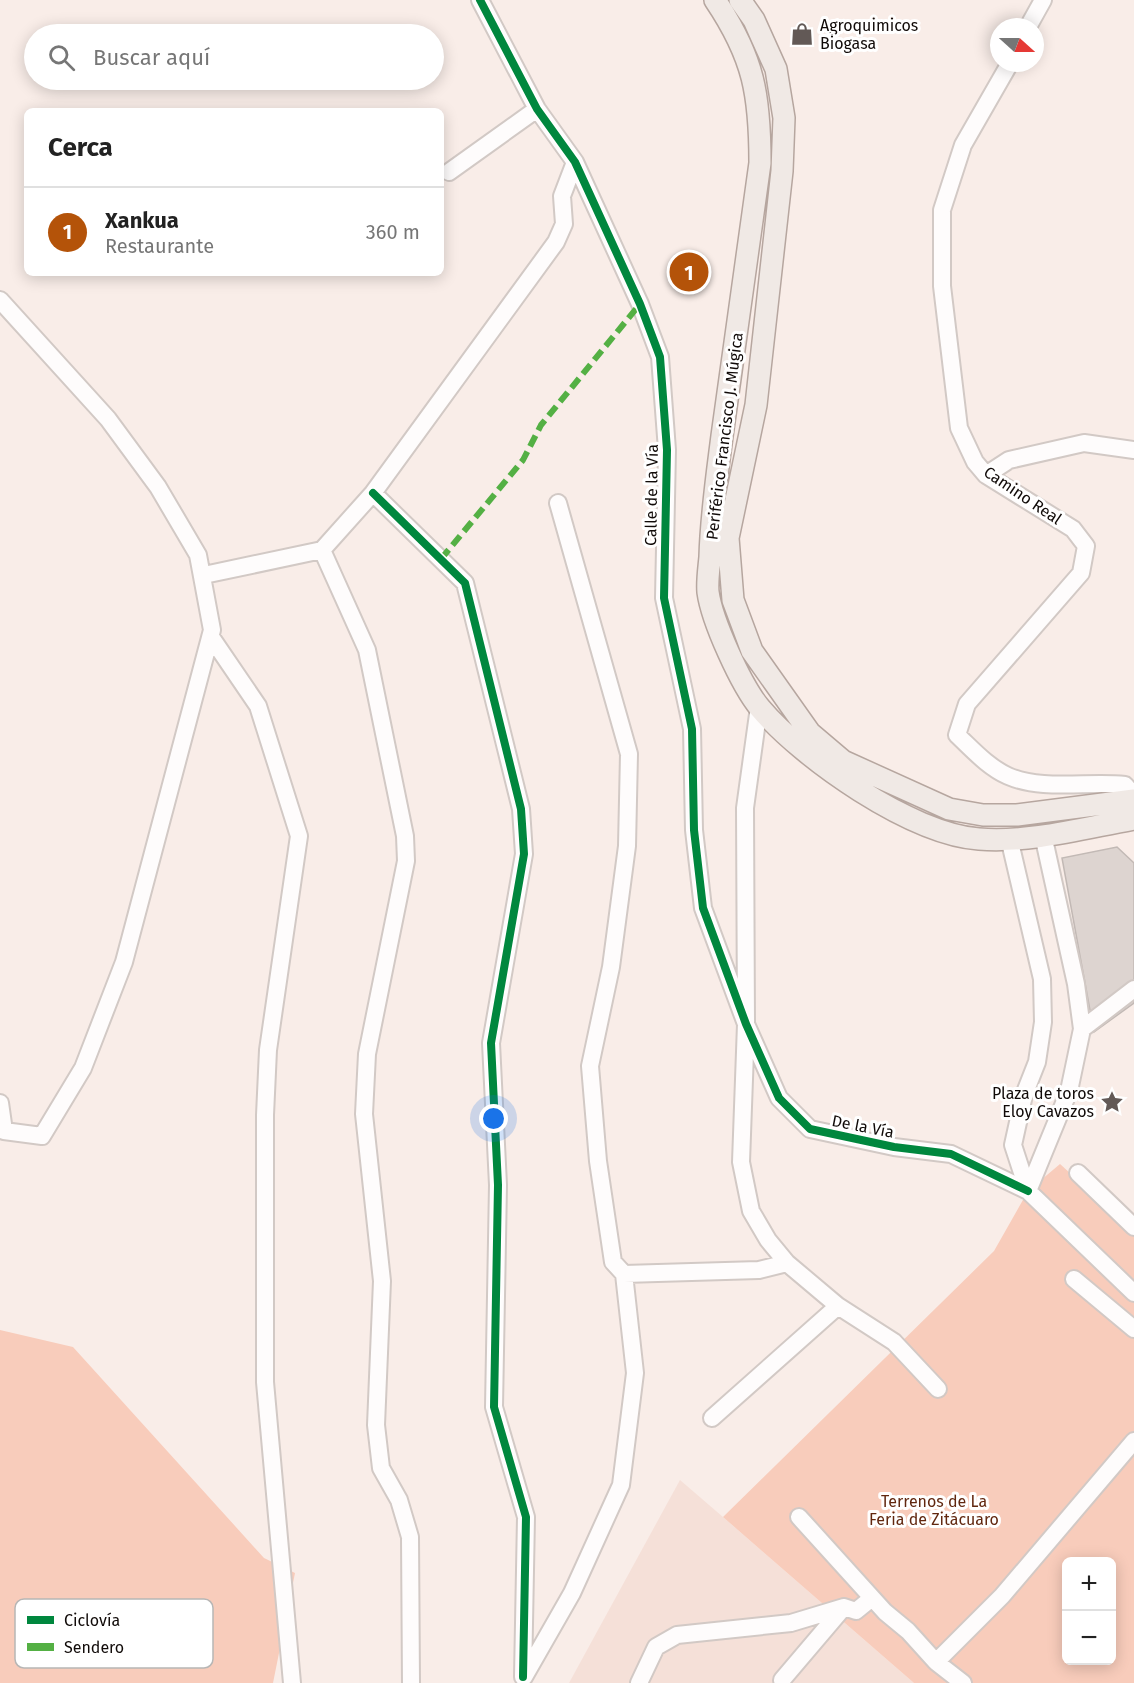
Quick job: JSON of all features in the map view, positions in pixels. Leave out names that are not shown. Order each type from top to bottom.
[{"type":"main road","name":"Periférico Francisco J. Múgica","points":[[715,0],[743,48],[754,78],[760,118],[760,164],[711,516],[708,592],[725,643],[745,687],[759,707],[803,752],[874,800],[910,818],[955,834],[978,839],[1010,838],[1043,835],[1134,819]]},
{"type":"main road","name":"Periférico Francisco J. Múgica","points":[[740,0],[754,20],[776,69],[784,118],[782,171],[756,405],[728,538],[733,600],[752,651],[810,733],[843,761],[949,809],[984,815],[1017,815],[1134,798]]},
{"type":"street","name":"Calle de la Vía","points":[[480,0],[537,109],[575,162],[640,304],[660,357],[667,450],[664,598],[692,729],[694,830],[704,908],[746,1024]]},
{"type":"street","points":[[1033,18],[1042,0]]},
{"type":"street","name":"Camino Real","points":[[1005,72],[963,145],[942,210],[942,286],[959,428],[975,462],[987,475],[1073,529],[1086,546],[1081,573],[967,704],[957,735],[993,767],[1008,776],[1028,782],[1125,785],[1134,798]]},
{"type":"street","points":[[449,172],[537,109]]},
{"type":"street","points":[[204,574],[322,550],[373,493],[556,242],[564,224],[562,196],[575,162]]},
{"type":"street","points":[[0,300],[108,419],[158,487],[198,555],[204,574],[212,630],[124,962],[83,1068],[42,1136],[4,1131],[0,1104]]},
{"type":"street","points":[[987,475],[1009,460],[1084,443],[1134,450]]},
{"type":"street","points":[[373,493],[465,583],[521,809],[524,854],[491,1043],[498,1185],[494,1407],[526,1517],[522,1680]]},
{"type":"street","points":[[522,1680],[572,1593],[621,1485],[635,1373],[624,1274],[613,1262],[598,1161],[590,1066],[611,967],[627,846],[629,754],[558,503]]},
{"type":"street","points":[[322,550],[367,650],[405,836],[406,861],[367,1054],[364,1114],[382,1281],[376,1425],[381,1468],[399,1500],[410,1537],[411,1683]]},
{"type":"street","points":[[211,637],[258,705],[299,836],[268,1050],[265,1114],[265,1382],[292,1683]]},
{"type":"street","points":[[759,707],[745,808],[746,1024],[741,1162],[751,1211],[768,1240],[787,1263],[838,1306],[894,1342],[938,1389]]},
{"type":"street","points":[[1028,1191],[1069,1091],[1082,1029],[1076,984],[1043,835]]},
{"type":"street","points":[[1010,838],[1042,979],[1043,1022],[1036,1062],[1024,1095],[1013,1145],[1028,1191],[1134,1295],[1119,1315]]},
{"type":"street","points":[[1082,1029],[1134,989]]},
{"type":"street","name":"De la Vía","points":[[746,1024],[779,1098],[810,1129],[894,1147],[951,1154],[1028,1191]]},
{"type":"street","points":[[1078,1173],[1134,1227]]},
{"type":"street","points":[[624,1274],[759,1270],[787,1263]]},
{"type":"street","points":[[1074,1279],[1134,1329]]},
{"type":"street","points":[[712,1418],[838,1306]]},
{"type":"street","points":[[936,1662],[1002,1596],[1134,1441]]},
{"type":"street","points":[[799,1517],[872,1598],[936,1662],[963,1683]]},
{"type":"street","points":[[639,1683],[656,1647],[677,1635],[791,1623],[844,1607],[856,1611],[872,1598]]},
{"type":"street","points":[[782,1680],[844,1607]]},
{"type":"shaded area","points":[[680,1480],[723,1517],[914,1683],[569,1683]]},
{"type":"green space","name":"Terrenos de La Feria de Zitácuaro","points":[[1060,1164],[1134,1231],[1134,1683],[914,1683],[723,1517],[994,1251],[1028,1191]]},
{"type":"green space","points":[[0,1330],[73,1347],[264,1558],[295,1573],[273,1683],[0,1683]]},
{"type":"building","points":[[1117,847],[1134,863],[1134,1003],[1094,1032],[1062,858]]},
{"type":"marked path","points":[[441,559],[523,460],[541,425],[640,304]]},
{"type":"cycle path","points":[[480,0],[537,109],[575,162],[640,304],[660,357],[667,450],[664,598],[692,729],[694,830],[703,908],[746,1024],[779,1098],[810,1129],[894,1147],[951,1154],[1028,1191]]},
{"type":"cycle path","points":[[373,493],[465,583],[521,809],[524,854],[491,1043],[498,1185],[494,1407],[526,1517],[523,1677]]},
{"type":"place","name":"Agroquimicos Biogasa","points":[[802,34]]},
{"type":"place","name":"Xankua","points":[[689,272]]},
{"type":"place","name":"Plaza de toros Eloy Cavazos","points":[[1112,1102]]}]
